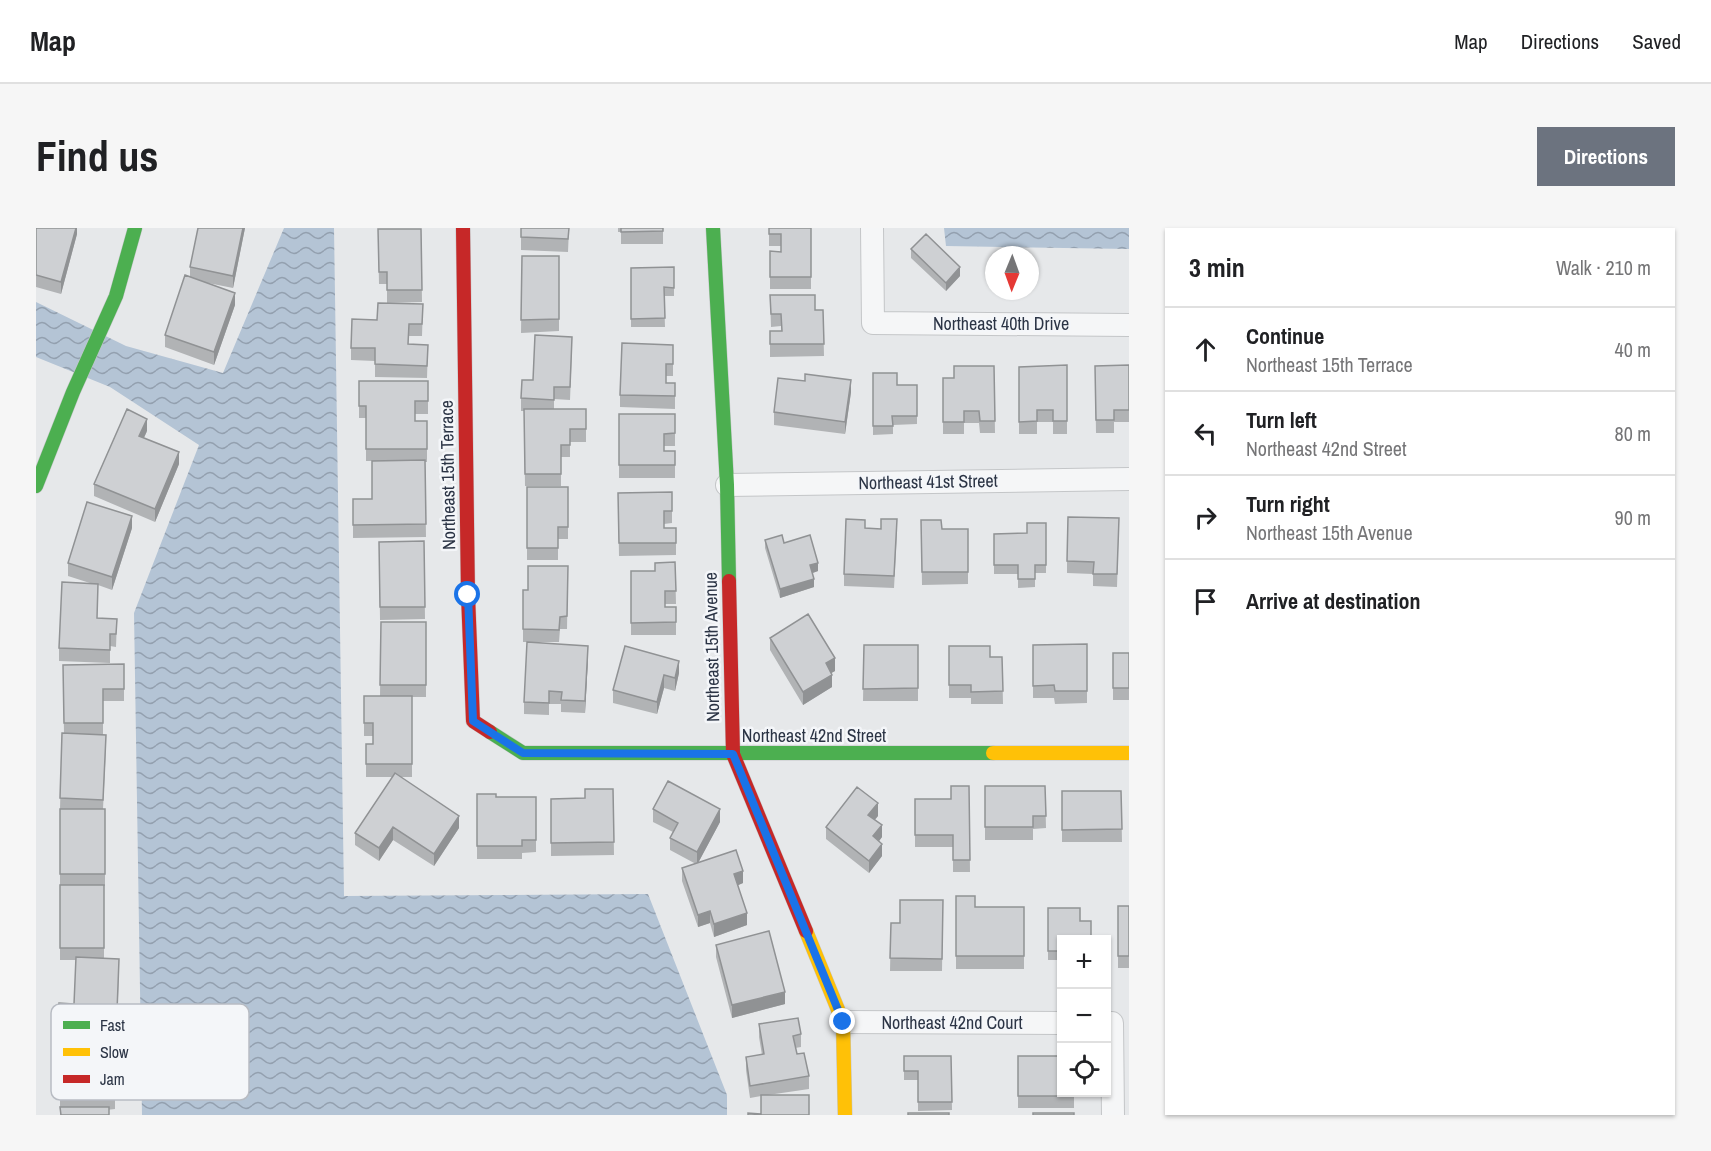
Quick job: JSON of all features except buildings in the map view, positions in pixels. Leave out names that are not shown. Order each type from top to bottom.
[{"type":"street","points":[[36,486],[73,392],[116,296],[135,228]]},
{"type":"street","name":"Northeast 15th Terrace","points":[[463,228],[468,595],[473,721]]},
{"type":"street","name":"Northeast 15th Avenue","points":[[712,228],[727,485],[733,754],[843,1022],[845,1115]]},
{"type":"street","name":"Northeast 40th Drive","points":[[872,228],[873,323],[1129,325]]},
{"type":"street","name":"Northeast 41st Street","points":[[727,485],[1129,480]]},
{"type":"street","name":"Northeast 42nd Street","points":[[473,721],[523,753],[1129,753]]},
{"type":"street","name":"Northeast 42nd Court","points":[[843,1022],[1057,1023]]},
{"type":"street","points":[[1113,1115],[1116,1023]]},
{"type":"water","points":[[284,228],[334,228],[344,896],[648,894],[727,1095],[727,1115],[142,1115],[142,1100],[249,1100],[249,1004],[140,1004],[134,613],[199,445],[110,387],[36,357],[36,302],[126,346],[223,373]]},
{"type":"water","points":[[944,228],[1129,228],[1129,249],[946,246]]},
{"type":"traffic: fast","points":[[36,486],[73,392],[116,296],[135,228]]},
{"type":"traffic: fast","points":[[713,228],[727,485],[729,581]]},
{"type":"traffic: fast","points":[[490,732],[523,753],[993,753]]},
{"type":"traffic: slow","points":[[993,753],[1129,753]]},
{"type":"traffic: slow","points":[[806,931],[843,1022],[845,1115]]},
{"type":"traffic: jam","points":[[463,228],[468,595],[473,721],[490,732]]},
{"type":"traffic: jam","points":[[729,581],[733,754],[806,931]]},
{"type":"route","points":[[468,595],[473,721],[523,753],[733,754],[843,1022]]}]
